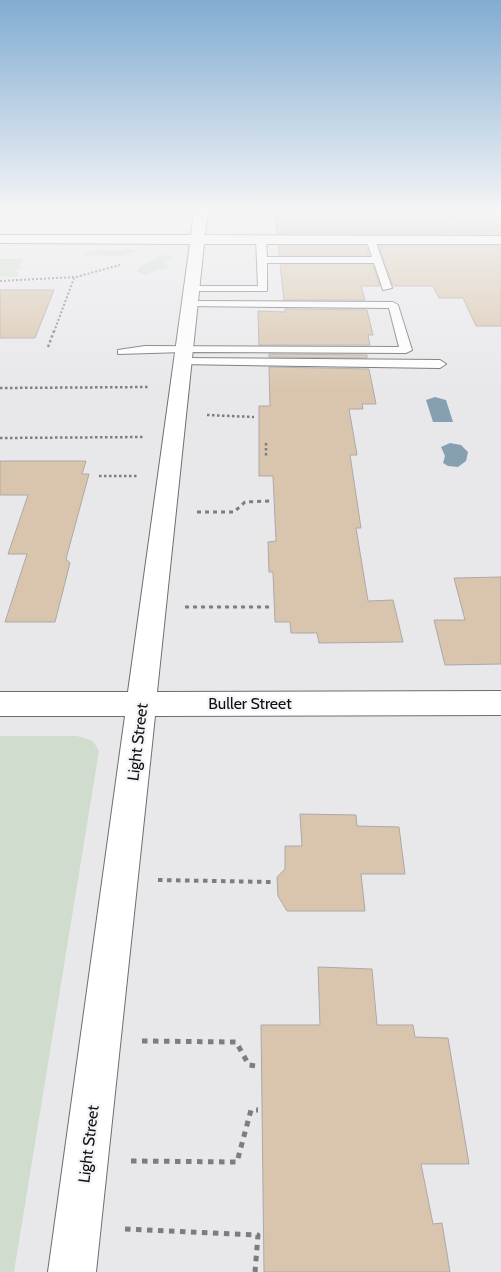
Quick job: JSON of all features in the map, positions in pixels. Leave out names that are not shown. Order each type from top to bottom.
[{"type":"street","name":"Light Street","points":[[72,1272],[143,702],[176,354],[190,297],[194,271]]},
{"type":"street","name":"Buller Street","points":[[0,704],[143,702],[501,703]]},
{"type":"lane","points":[[190,297],[263,290],[262,271]]},
{"type":"lane","points":[[382,271],[387,288]]},
{"type":"lane","points":[[176,354],[406,350],[394,304],[190,297]]},
{"type":"lane","points":[[176,354],[440,364]]},
{"type":"path","points":[[0,281],[74,278],[99,271]]},
{"type":"path","points":[[48,348],[74,278]]},
{"type":"path","points":[[27,286],[30,280]]},
{"type":"path","points":[[0,388],[152,387]]},
{"type":"path","points":[[200,414],[223,417],[254,417]]},
{"type":"path","points":[[0,438],[145,437]]},
{"type":"path","points":[[266,443],[266,456]]},
{"type":"path","points":[[99,476],[138,476]]},
{"type":"path","points":[[191,512],[234,512],[245,502],[270,501]]},
{"type":"path","points":[[183,607],[270,607]]},
{"type":"path","points":[[157,880],[272,882]]},
{"type":"path","points":[[142,1041],[236,1042],[248,1065],[256,1066]]},
{"type":"path","points":[[131,1161],[237,1162],[251,1110],[258,1110]]},
{"type":"path","points":[[125,1229],[258,1235],[255,1272]]},
{"type":"green space","points":[[0,271],[18,273],[17,277],[0,276]]},
{"type":"green space","points":[[138,271],[154,271],[145,275]]},
{"type":"green space","points":[[0,736],[77,736],[93,741],[99,751],[14,1272],[0,1272]]},
{"type":"water","points":[[435,397],[446,400],[453,422],[433,422],[426,400]]},
{"type":"water","points":[[450,443],[461,445],[468,452],[466,461],[458,467],[448,466],[443,463],[445,456],[441,447]]},
{"type":"building","points":[[281,271],[375,271],[380,286],[361,286],[365,300],[284,300]]},
{"type":"building","points":[[388,271],[501,271],[501,326],[476,326],[463,298],[439,298],[433,286],[393,286]]},
{"type":"building","points":[[0,290],[54,290],[35,338],[0,338]]},
{"type":"building","points":[[285,309],[367,310],[373,335],[368,335],[370,345],[259,345],[258,311],[285,312]]},
{"type":"building","points":[[269,354],[367,355],[367,358],[269,357]]},
{"type":"building","points":[[269,367],[369,369],[376,404],[362,404],[363,409],[349,409],[357,455],[350,455],[361,528],[356,528],[368,601],[393,600],[403,642],[319,643],[317,633],[291,633],[290,622],[275,622],[273,572],[269,572],[268,542],[276,541],[273,476],[259,476],[259,406],[270,406]]},
{"type":"building","points":[[0,461],[86,461],[82,474],[89,474],[66,559],[70,563],[55,622],[5,622],[27,554],[8,554],[28,495],[0,495]]},
{"type":"building","points":[[501,577],[501,664],[445,665],[434,620],[465,620],[454,578]]},
{"type":"building","points":[[300,814],[356,815],[357,826],[399,827],[405,874],[361,874],[365,911],[287,911],[278,896],[277,877],[285,869],[285,846],[302,846]]},
{"type":"building","points":[[318,967],[372,969],[377,1025],[413,1025],[415,1037],[448,1038],[469,1164],[421,1164],[433,1224],[442,1223],[450,1272],[264,1272],[261,1025],[320,1025]]}]
